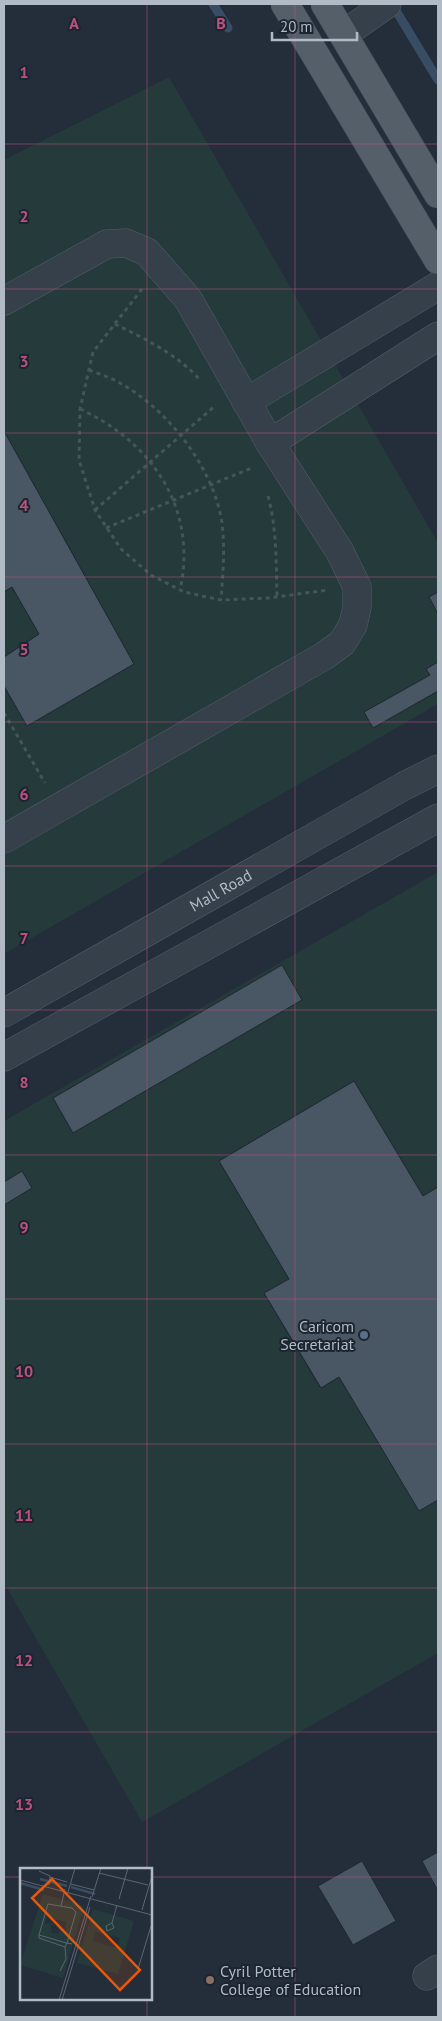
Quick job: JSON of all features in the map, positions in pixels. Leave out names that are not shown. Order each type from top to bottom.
[{"type":"main road","points":[[285,4],[438,260]]},
{"type":"main road","points":[[325,4],[347,32],[438,194]]},
{"type":"street","points":[[347,32],[387,4]]},
{"type":"street","points":[[4,301],[107,244],[126,243],[147,252],[188,299],[274,450],[340,552],[357,587],[357,607],[353,625],[342,643],[324,656],[4,839]]},
{"type":"street","points":[[241,394],[438,286]]},
{"type":"street","points":[[274,450],[438,336]]},
{"type":"street","name":"Mall Road","points":[[4,1013],[438,769]]},
{"type":"street","points":[[4,1057],[438,818]]},
{"type":"path","points":[[160,267],[94,352],[80,409],[78,460],[95,510],[106,528],[121,548],[151,575],[180,590],[221,600],[277,597],[357,587]]},
{"type":"path","points":[[115,324],[146,339],[171,355],[193,372],[204,384]]},
{"type":"path","points":[[90,370],[119,382],[161,414],[181,436],[211,484],[222,521],[225,551],[221,600]]},
{"type":"path","points":[[95,510],[181,436],[241,394]]},
{"type":"path","points":[[80,409],[104,420],[123,435],[150,462],[167,486],[174,499],[184,548],[184,572],[180,590]]},
{"type":"path","points":[[106,528],[211,484],[274,450]]},
{"type":"path","points":[[266,487],[273,514],[277,597]]},
{"type":"path","points":[[4,712],[59,807]]},
{"type":"green space","points":[[169,77],[438,543],[438,704],[4,954],[4,686],[27,726],[134,664],[4,431],[4,160]]},
{"type":"green space","points":[[12,587],[39,634],[4,657],[4,592]]},
{"type":"green space","points":[[438,872],[438,1187],[423,1196],[354,1081],[219,1161],[289,1279],[264,1294],[320,1388],[339,1377],[419,1511],[438,1500],[438,1653],[142,1822],[4,1583],[4,1121]]},
{"type":"building","points":[[4,431],[134,664],[27,726],[4,686],[4,657],[39,634],[12,587],[4,592]]},
{"type":"building","points":[[438,592],[438,614],[429,597]]},
{"type":"building","points":[[438,662],[438,691],[373,728],[364,712],[430,675],[426,669]]},
{"type":"building","points":[[282,965],[302,1000],[73,1133],[53,1098]]},
{"type":"building","name":"Caricom Secretariat","points":[[354,1081],[423,1196],[438,1187],[438,1500],[419,1511],[339,1377],[321,1388],[264,1293],[289,1279],[219,1161]]},
{"type":"building","points":[[22,1171],[32,1188],[4,1205],[4,1182]]},
{"type":"building","points":[[438,1852],[438,1891],[422,1861]]},
{"type":"building","points":[[362,1861],[396,1921],[353,1945],[318,1886]]},
{"type":"waterway","points":[[213,4],[228,28]]},
{"type":"waterway","points":[[392,4],[438,80]]},
{"type":"place","name":"Caricom Secretariat","points":[[364,1335]]},
{"type":"place","name":"Cyril Potter College of Education","points":[[210,1980]]}]
